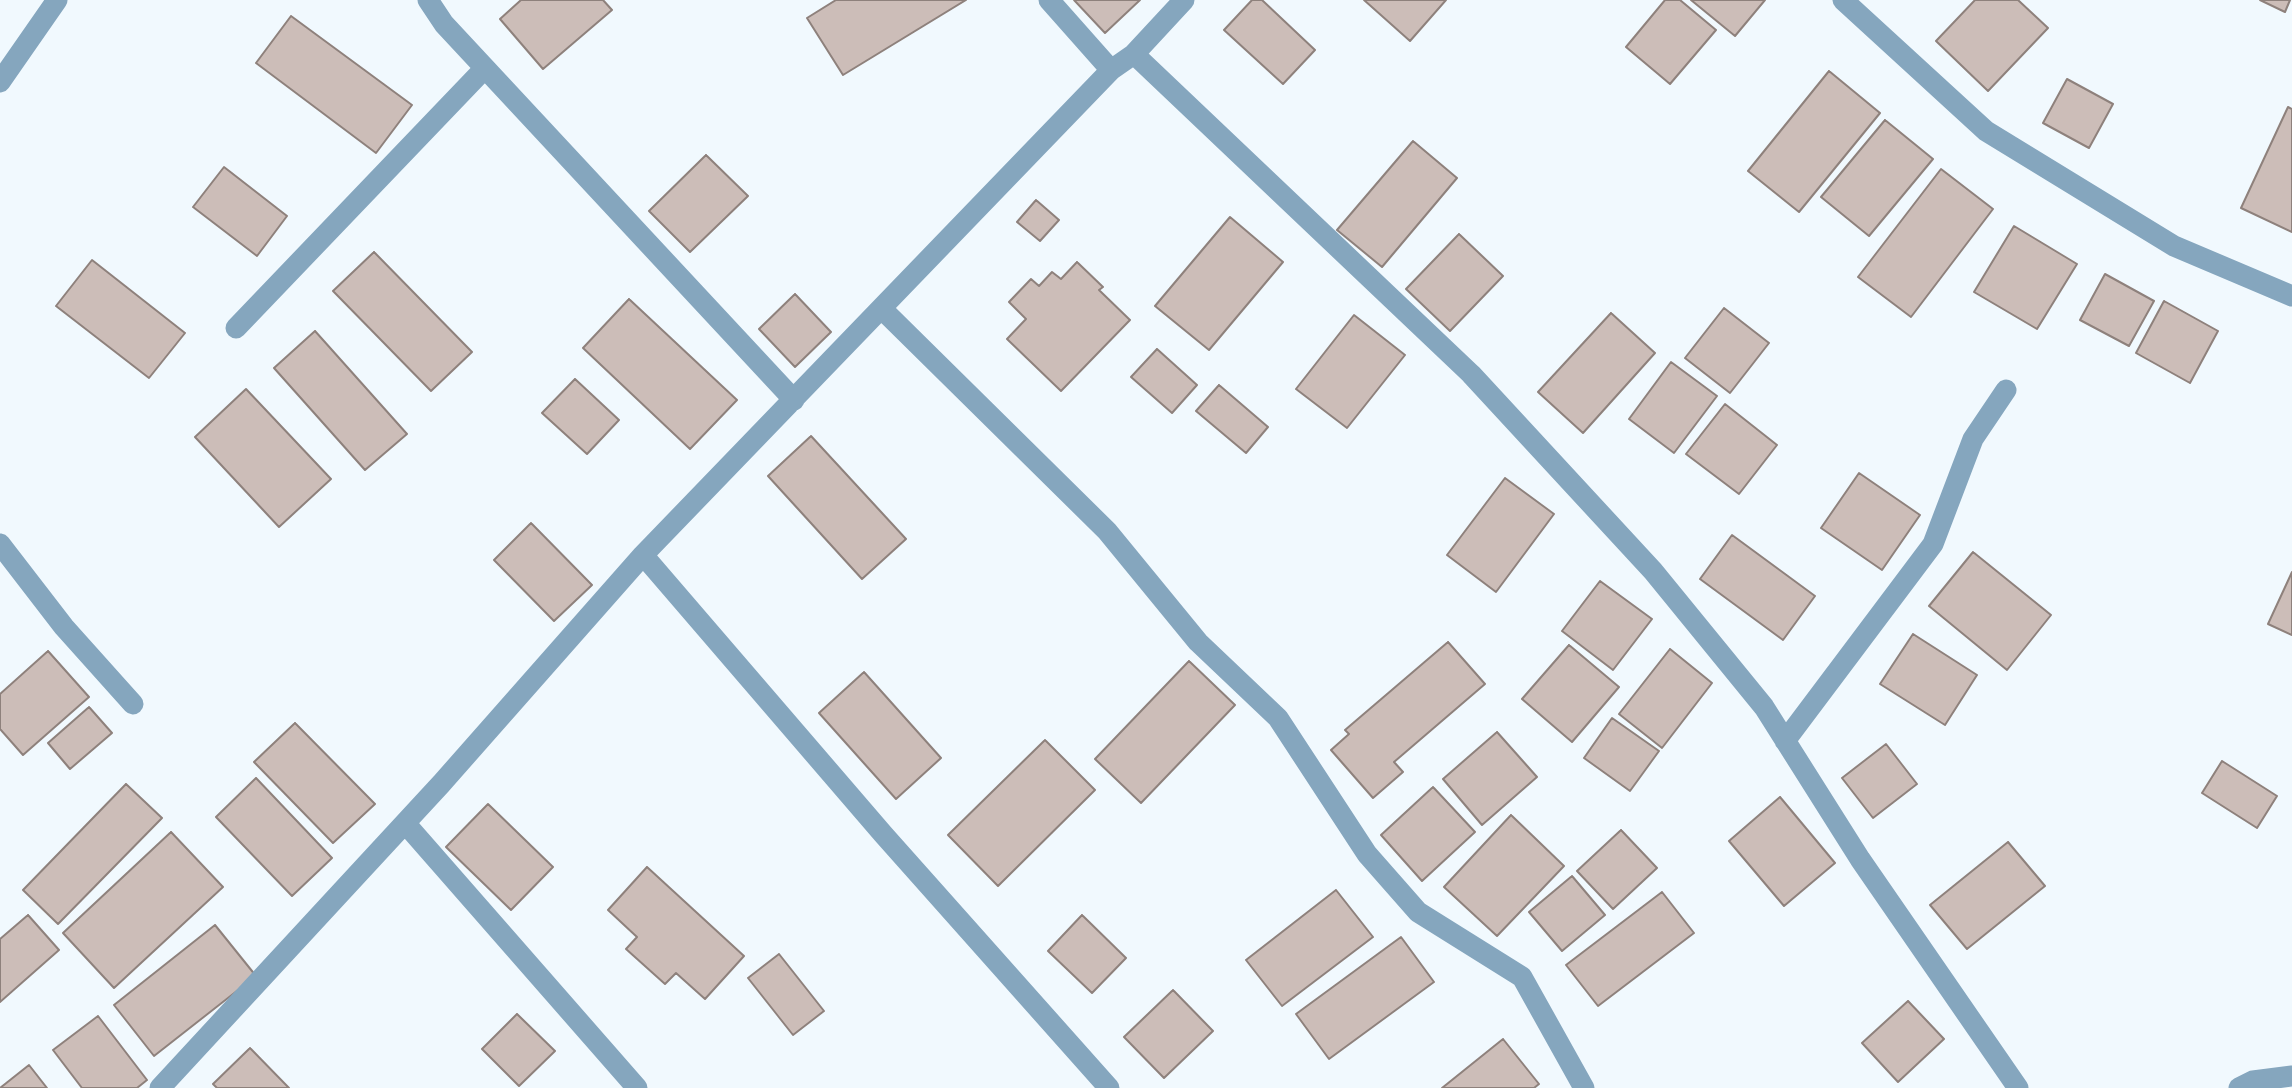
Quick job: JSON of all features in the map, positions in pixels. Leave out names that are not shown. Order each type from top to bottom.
[{"type":"street","points":[[0,82],[57,0]]},
{"type":"street","points":[[428,0],[444,24],[794,400]]},
{"type":"street","points":[[1049,0],[1111,70]]},
{"type":"street","points":[[162,1087],[405,824],[643,555],[1111,70],[1134,54],[1184,0]]},
{"type":"street","points":[[1843,0],[1986,131],[2174,246],[2292,296]]},
{"type":"street","points":[[1134,54],[1471,374],[1653,571],[1764,707],[1860,859],[2018,1088]]},
{"type":"street","points":[[236,328],[485,68]]},
{"type":"street","points":[[882,309],[1107,531],[1198,642],[1278,718],[1367,854],[1418,912],[1522,978],[1584,1088]]},
{"type":"street","points":[[1785,741],[1933,544],[1973,439],[2006,390]]},
{"type":"street","points":[[0,544],[64,627],[134,705]]},
{"type":"street","points":[[643,555],[883,834],[1109,1088]]},
{"type":"street","points":[[405,824],[637,1088]]},
{"type":"street","points":[[2239,1088],[2253,1080],[2292,1076]]},
{"type":"building","points":[[521,0],[603,0],[612,10],[543,69],[500,19]]},
{"type":"building","points":[[836,0],[966,0],[843,75],[807,18]]},
{"type":"building","points":[[1074,0],[1140,0],[1105,33]]},
{"type":"building","points":[[1252,0],[1262,0],[1315,50],[1283,84],[1224,30]]},
{"type":"building","points":[[1364,0],[1446,0],[1410,41]]},
{"type":"building","points":[[1665,0],[1680,0],[1716,30],[1670,84],[1626,47]]},
{"type":"building","points":[[1691,0],[1765,0],[1735,36]]},
{"type":"building","points":[[1975,0],[2018,0],[2048,28],[1988,91],[1936,41]]},
{"type":"building","points":[[2260,0],[2290,0],[2285,12]]},
{"type":"building","points":[[291,16],[412,105],[376,153],[256,63]]},
{"type":"building","points":[[1829,71],[1880,113],[1799,212],[1748,171]]},
{"type":"building","points":[[2067,79],[2113,104],[2089,148],[2043,123]]},
{"type":"building","points":[[2288,107],[2292,109],[2292,232],[2241,208]]},
{"type":"building","points":[[1885,120],[1933,159],[1869,236],[1821,197]]},
{"type":"building","points":[[1413,141],[1457,178],[1382,267],[1337,230]]},
{"type":"building","points":[[706,155],[748,196],[690,252],[649,211]]},
{"type":"building","points":[[224,167],[287,216],[257,256],[193,207]]},
{"type":"building","points":[[1941,169],[1993,209],[1911,317],[1858,277]]},
{"type":"building","points":[[1036,200],[1059,220],[1040,241],[1017,222]]},
{"type":"building","points":[[1230,217],[1283,262],[1209,350],[1155,306]]},
{"type":"building","points":[[2014,226],[2077,264],[2037,329],[1974,292]]},
{"type":"building","points":[[1459,234],[1503,276],[1450,331],[1406,289]]},
{"type":"building","points":[[374,252],[472,352],[431,391],[333,291]]},
{"type":"building","points":[[92,260],[185,333],[149,378],[56,306]]},
{"type":"building","points":[[1077,262],[1103,287],[1099,290],[1130,320],[1061,391],[1007,339],[1026,319],[1009,302],[1031,279],[1039,286],[1052,272],[1061,279]]},
{"type":"building","points":[[2105,274],[2154,301],[2129,346],[2080,320]]},
{"type":"building","points":[[795,294],[831,332],[795,367],[759,329]]},
{"type":"building","points":[[629,299],[737,400],[690,449],[583,348]]},
{"type":"building","points":[[2164,301],[2218,331],[2190,383],[2136,353]]},
{"type":"building","points":[[1724,308],[1769,343],[1730,393],[1685,358]]},
{"type":"building","points":[[1611,313],[1655,353],[1583,433],[1538,392]]},
{"type":"building","points":[[1354,315],[1405,355],[1347,428],[1296,389]]},
{"type":"building","points":[[315,331],[407,434],[365,470],[274,368]]},
{"type":"building","points":[[1157,349],[1197,385],[1172,413],[1131,377]]},
{"type":"building","points":[[1671,362],[1717,396],[1674,453],[1629,419]]},
{"type":"building","points":[[575,379],[619,420],[587,454],[542,413]]},
{"type":"building","points":[[1219,385],[1268,427],[1246,453],[1196,411]]},
{"type":"building","points":[[246,389],[331,479],[279,527],[195,437]]},
{"type":"building","points":[[1725,404],[1777,445],[1739,494],[1686,454]]},
{"type":"building","points":[[811,436],[906,539],[862,579],[768,476]]},
{"type":"building","points":[[1859,473],[1920,515],[1882,570],[1821,528]]},
{"type":"building","points":[[1505,478],[1554,514],[1496,592],[1447,555]]},
{"type":"building","points":[[531,523],[592,585],[554,621],[494,560]]},
{"type":"building","points":[[1732,535],[1815,596],[1783,640],[1700,579]]},
{"type":"building","points":[[1973,552],[2051,615],[2007,670],[1929,606]]},
{"type":"building","points":[[2292,572],[2292,635],[2268,624]]},
{"type":"building","points":[[1600,581],[1652,619],[1613,670],[1562,631]]},
{"type":"building","points":[[1913,634],[1977,675],[1945,725],[1880,684]]},
{"type":"building","points":[[1448,642],[1485,684],[1394,762],[1403,772],[1373,798],[1331,750],[1349,734],[1345,730]]},
{"type":"building","points":[[1569,645],[1619,687],[1572,742],[1522,699]]},
{"type":"building","points":[[1670,649],[1712,683],[1662,748],[1619,714]]},
{"type":"building","points":[[48,651],[89,697],[23,755],[0,729],[0,694]]},
{"type":"building","points":[[1189,661],[1235,705],[1141,803],[1095,759]]},
{"type":"building","points":[[864,672],[941,758],[896,799],[819,713]]},
{"type":"building","points":[[89,707],[112,733],[70,769],[48,743]]},
{"type":"building","points":[[1612,718],[1659,751],[1630,791],[1584,758]]},
{"type":"building","points":[[295,723],[375,804],[333,843],[254,762]]},
{"type":"building","points":[[1497,732],[1537,777],[1482,825],[1443,779]]},
{"type":"building","points":[[1045,740],[1095,790],[998,886],[948,835]]},
{"type":"building","points":[[1886,744],[1917,784],[1873,818],[1842,778]]},
{"type":"building","points":[[2222,761],[2277,796],[2257,828],[2202,793]]},
{"type":"building","points":[[256,778],[332,858],[292,896],[216,817]]},
{"type":"building","points":[[126,784],[162,818],[58,924],[23,890]]},
{"type":"building","points":[[1433,787],[1475,832],[1422,881],[1381,835]]},
{"type":"building","points":[[1780,797],[1835,863],[1784,906],[1729,841]]},
{"type":"building","points":[[488,804],[553,867],[511,910],[446,847]]},
{"type":"building","points":[[1511,815],[1564,866],[1497,936],[1444,887]]},
{"type":"building","points":[[1621,830],[1657,868],[1613,909],[1577,871]]},
{"type":"building","points":[[171,832],[223,887],[114,988],[63,933]]},
{"type":"building","points":[[2008,842],[2045,886],[1967,949],[1930,905]]},
{"type":"building","points":[[647,867],[744,956],[705,999],[676,973],[665,984],[626,949],[637,937],[608,910]]},
{"type":"building","points":[[1572,876],[1605,915],[1562,951],[1529,912]]},
{"type":"building","points":[[1336,890],[1373,937],[1282,1006],[1246,960]]},
{"type":"building","points":[[1662,892],[1694,933],[1598,1006],[1566,965]]},
{"type":"building","points":[[28,915],[59,950],[0,1002],[0,939]]},
{"type":"building","points":[[1082,915],[1126,958],[1092,993],[1048,951]]},
{"type":"building","points":[[215,925],[256,976],[154,1056],[114,1005]]},
{"type":"building","points":[[1401,937],[1434,982],[1329,1059],[1296,1014]]},
{"type":"building","points":[[779,954],[824,1011],[793,1035],[748,978]]},
{"type":"building","points":[[1173,990],[1213,1031],[1164,1078],[1124,1037]]},
{"type":"building","points":[[1908,1001],[1944,1039],[1898,1082],[1862,1043]]},
{"type":"building","points":[[517,1014],[555,1051],[519,1086],[482,1049]]},
{"type":"building","points":[[98,1016],[147,1080],[137,1088],[82,1088],[53,1050]]},
{"type":"building","points":[[1503,1039],[1539,1084],[1534,1088],[1442,1088]]},
{"type":"building","points":[[250,1048],[289,1088],[217,1088],[213,1084]]},
{"type":"building","points":[[29,1065],[47,1088],[0,1088]]}]
